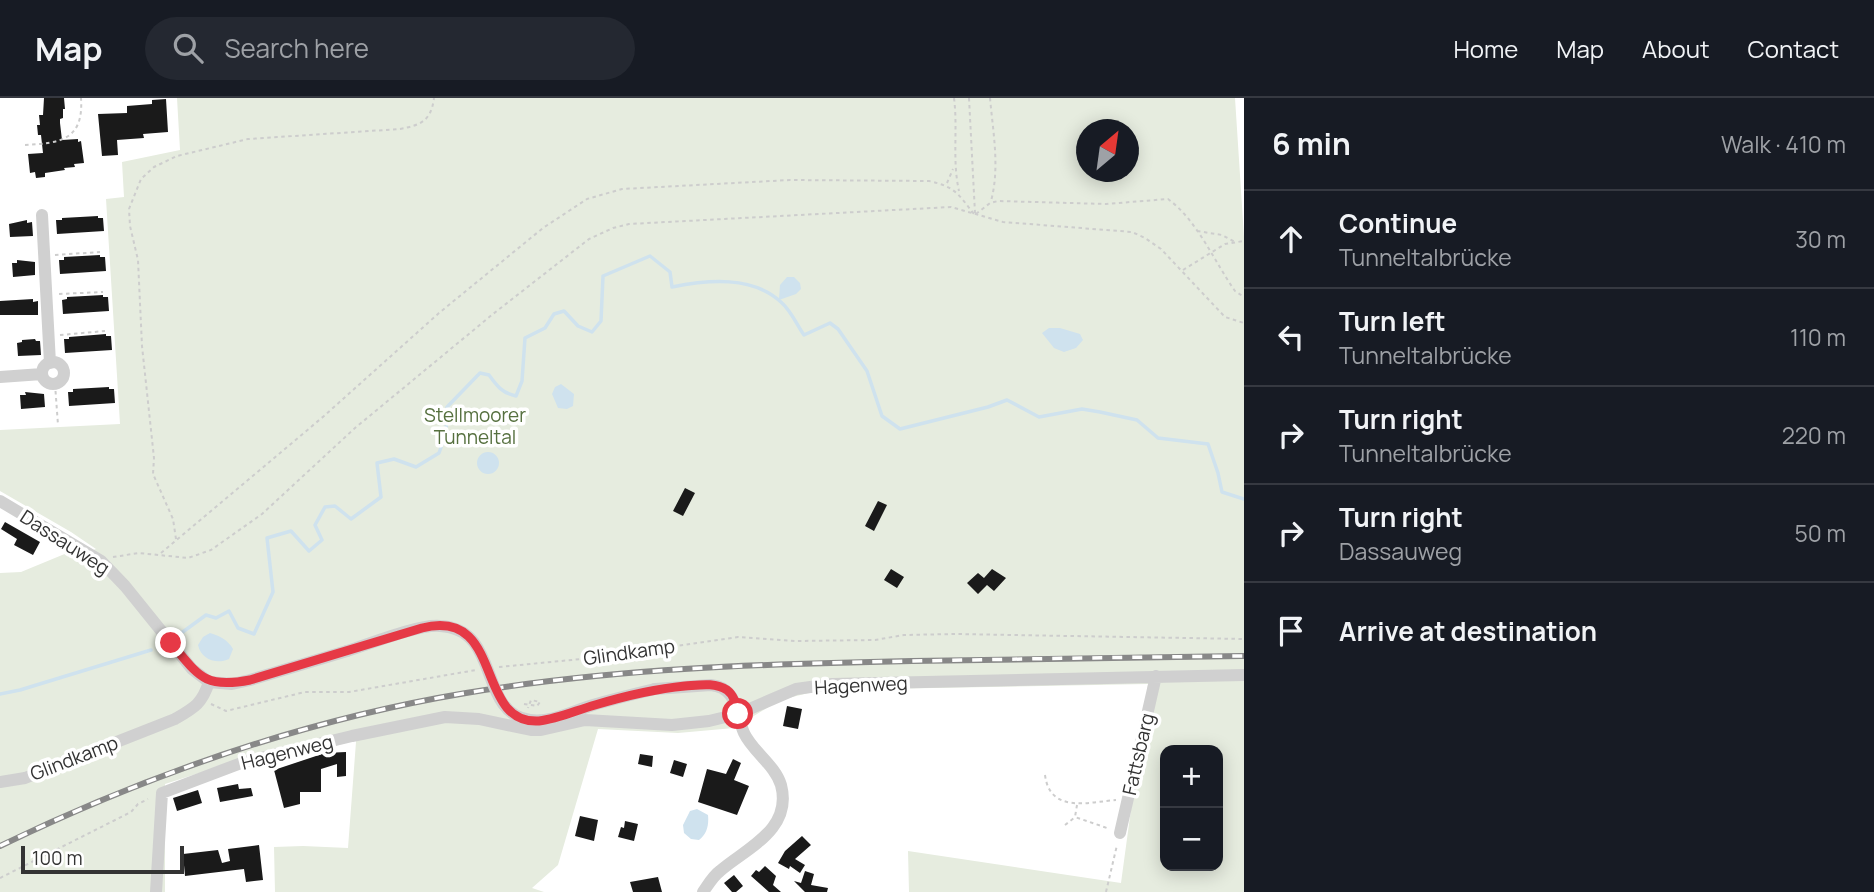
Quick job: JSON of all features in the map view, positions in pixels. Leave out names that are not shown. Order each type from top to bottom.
[{"type":"street","points":[[42,215],[50,363]]},
{"type":"street","points":[[50,363],[58,363],[64,370],[63,379],[55,384],[47,383],[42,374],[44,367],[50,363]]},
{"type":"street","points":[[0,377],[42,374]]},
{"type":"street","name":"Dassauweg","points":[[0,501],[101,561],[125,586],[192,669],[209,682]]},
{"type":"street","points":[[203,699],[209,682],[232,684],[250,680],[440,625],[458,630],[477,645],[501,701],[511,712],[531,721],[558,717],[655,689],[719,686],[732,695],[747,738],[775,774],[780,785],[778,817],[756,846],[719,871],[703,892]]},
{"type":"street","name":"Hagenweg","points":[[162,793],[244,762],[446,717],[479,719],[541,730],[585,720],[672,725],[709,721],[738,714],[787,692],[815,686],[1244,675]]},
{"type":"street","name":"Fattsbarg","points":[[1120,833],[1156,676]]},
{"type":"street","name":"Glindkamp","points":[[0,782],[25,778],[175,719],[203,699]]},
{"type":"street","points":[[156,892],[162,793]]},
{"type":"path","points":[[25,145],[55,143],[68,136],[81,115],[81,98]]},
{"type":"path","points":[[176,540],[173,519],[153,474],[154,458],[142,346],[138,260],[129,209],[141,179],[154,167],[177,156],[247,139],[400,129],[418,125],[427,120],[434,98]]},
{"type":"path","points":[[954,98],[957,122],[954,169],[959,192],[975,214]]},
{"type":"path","points":[[969,98],[975,214]]},
{"type":"path","points":[[990,98],[995,166],[990,203]]},
{"type":"path","points":[[946,185],[954,169]]},
{"type":"path","points":[[161,554],[223,504],[439,313],[543,228],[587,199],[622,189],[790,180],[929,181],[959,192]]},
{"type":"path","points":[[975,214],[990,203],[1013,200],[1106,204],[1168,199],[1176,204],[1196,231],[1235,291],[1244,297]]},
{"type":"path","points":[[101,561],[124,554],[161,554],[188,558],[211,550],[262,514],[364,421],[493,314],[589,239],[629,223],[951,207],[1003,222],[1132,232],[1161,249],[1225,317],[1244,323]]},
{"type":"path","points":[[1196,231],[1222,235],[1235,242]]},
{"type":"path","points":[[1182,271],[1210,252],[1244,241]]},
{"type":"path","points":[[45,256],[100,252]]},
{"type":"path","points":[[47,295],[103,292]]},
{"type":"path","points":[[49,335],[105,331]]},
{"type":"path","points":[[55,384],[58,425]]},
{"type":"path","name":"Glindkamp","points":[[491,668],[738,637],[845,641],[904,635],[955,634],[1244,639]]},
{"type":"path","points":[[203,699],[226,711],[305,692],[349,692],[478,670]]},
{"type":"path","points":[[528,708],[531,700],[540,702],[537,706],[533,705]]},
{"type":"path","points":[[1045,775],[1055,797],[1077,804],[1127,801]]},
{"type":"path","points":[[0,878],[131,812],[138,804],[162,793]]},
{"type":"path","points":[[1065,825],[1075,817],[1077,804]]},
{"type":"path","points":[[1075,817],[1120,833],[1106,892]]},
{"type":"green space","name":"Stellmoorer Tunneltal","points":[[177,98],[1235,98],[1244,237],[1244,892],[909,892],[908,851],[1121,883],[1148,684],[821,690],[780,700],[734,728],[678,733],[598,729],[558,865],[532,888],[544,892],[275,892],[274,847],[348,848],[356,742],[354,731],[271,750],[165,784],[165,892],[0,892],[0,573],[21,572],[67,553],[73,557],[96,549],[0,491],[0,430],[120,424],[106,199],[124,197],[122,162],[180,150]]},
{"type":"water","points":[[787,277],[794,277],[800,283],[801,289],[796,294],[779,300],[780,285]]},
{"type":"water","points":[[1049,328],[1080,334],[1083,340],[1076,348],[1064,352],[1054,348],[1042,333]]},
{"type":"water","points":[[561,384],[574,394],[573,406],[567,409],[558,408],[552,394],[555,387]]},
{"type":"water","points":[[488,452],[496,455],[499,463],[496,471],[488,474],[480,471],[477,463],[480,455]]},
{"type":"water","points":[[210,633],[231,646],[233,649],[229,659],[214,661],[202,654],[198,645],[203,637]]},
{"type":"water","points":[[697,809],[708,815],[707,829],[699,840],[691,839],[684,833],[683,825],[690,811]]},
{"type":"building","points":[[44,98],[64,98],[65,109],[63,118],[60,119],[62,140],[81,141],[84,163],[36,178],[35,172],[30,173],[28,154],[43,153],[37,125],[40,125],[39,115],[43,115]]},
{"type":"building","points":[[166,99],[168,132],[143,134],[144,138],[117,140],[118,155],[102,156],[98,114],[127,113],[127,106],[152,104],[152,100]]},
{"type":"building","points":[[98,216],[103,218],[104,231],[57,234],[56,220]]},
{"type":"building","points":[[27,220],[27,223],[32,222],[33,236],[10,237],[9,224]]},
{"type":"building","points":[[64,257],[105,257],[106,271],[60,274],[59,260],[64,260]]},
{"type":"building","points":[[17,260],[35,262],[35,275],[13,277],[12,263],[17,263]]},
{"type":"building","points":[[67,297],[108,297],[109,311],[63,314],[62,300]]},
{"type":"building","points":[[33,299],[33,302],[38,301],[38,315],[0,315],[0,301]]},
{"type":"building","points":[[106,334],[111,336],[112,350],[65,353],[64,339]]},
{"type":"building","points":[[35,339],[40,341],[41,355],[18,356],[17,343]]},
{"type":"building","points":[[73,389],[114,389],[115,403],[69,406],[68,392],[73,392]]},
{"type":"building","points":[[25,392],[44,394],[45,407],[21,409],[20,395],[26,395]]},
{"type":"building","points":[[685,488],[695,493],[683,516],[673,511]]},
{"type":"building","points":[[878,501],[887,505],[874,531],[865,526]]},
{"type":"building","points":[[5,522],[40,542],[33,555],[14,545],[17,539],[1,529]]},
{"type":"building","points":[[891,569],[904,577],[897,588],[884,580]]},
{"type":"building","points":[[992,569],[1006,578],[994,591],[987,585],[978,594],[967,583],[978,573],[984,578]]},
{"type":"building","points":[[787,706],[802,709],[798,729],[783,726]]},
{"type":"building","points":[[346,752],[346,776],[337,777],[337,764],[321,769],[321,792],[300,792],[300,804],[284,808],[274,770],[325,753]]},
{"type":"building","points":[[640,754],[653,756],[652,767],[638,764]]},
{"type":"building","points":[[733,759],[741,763],[734,780],[749,786],[737,815],[698,802],[707,769],[726,774]]},
{"type":"building","points":[[674,760],[687,764],[683,777],[670,773]]},
{"type":"building","points":[[238,784],[239,789],[251,788],[253,796],[220,802],[217,788]]},
{"type":"building","points":[[198,790],[202,803],[177,811],[173,798]]},
{"type":"building","points":[[580,816],[598,820],[594,841],[575,836]]},
{"type":"building","points":[[625,821],[638,824],[634,841],[618,837]]},
{"type":"building","points":[[802,836],[811,845],[795,859],[805,865],[800,873],[790,866],[789,869],[778,863],[785,851]]},
{"type":"building","points":[[259,845],[263,880],[246,882],[244,869],[185,876],[183,854],[218,850],[222,863],[230,861],[228,849]]},
{"type":"building","points":[[765,866],[776,876],[773,885],[781,892],[769,892],[751,876]]},
{"type":"building","points":[[805,871],[814,874],[811,885],[828,888],[827,892],[805,892],[794,881],[801,883]]},
{"type":"building","points":[[734,875],[743,886],[732,892],[724,883]]},
{"type":"building","points":[[658,877],[662,892],[633,892],[630,882]]},
{"type":"waterway","points":[[180,634],[206,615],[216,618],[229,611],[238,628],[254,634],[273,592],[267,538],[291,531],[309,551],[322,540],[315,525],[325,507],[335,506],[351,519],[381,497],[377,463],[394,459],[416,467],[439,453],[446,433],[447,407],[480,373],[489,375],[500,388],[516,396],[522,381],[525,338],[545,328],[554,314],[564,311],[578,326],[592,332],[601,321],[603,276],[650,256],[670,272],[672,287],[715,282],[744,284],[758,288],[782,303],[804,335],[830,323],[838,329],[867,371],[882,416],[900,429],[1007,400],[1039,417],[1082,409],[1100,412],[1137,420],[1158,438],[1208,444],[1222,492],[1244,499]]},
{"type":"waterway","points":[[0,694],[151,650]]},
{"type":"railway","points":[[0,846],[112,796],[227,753],[346,718],[466,693],[577,678],[744,666],[1244,656]]},
{"type":"route","points":[[171,643],[192,669],[209,682],[232,684],[440,625],[458,630],[472,639],[484,658],[501,701],[511,712],[531,721],[558,717],[655,689],[700,685],[719,686],[729,692],[738,714]]}]
